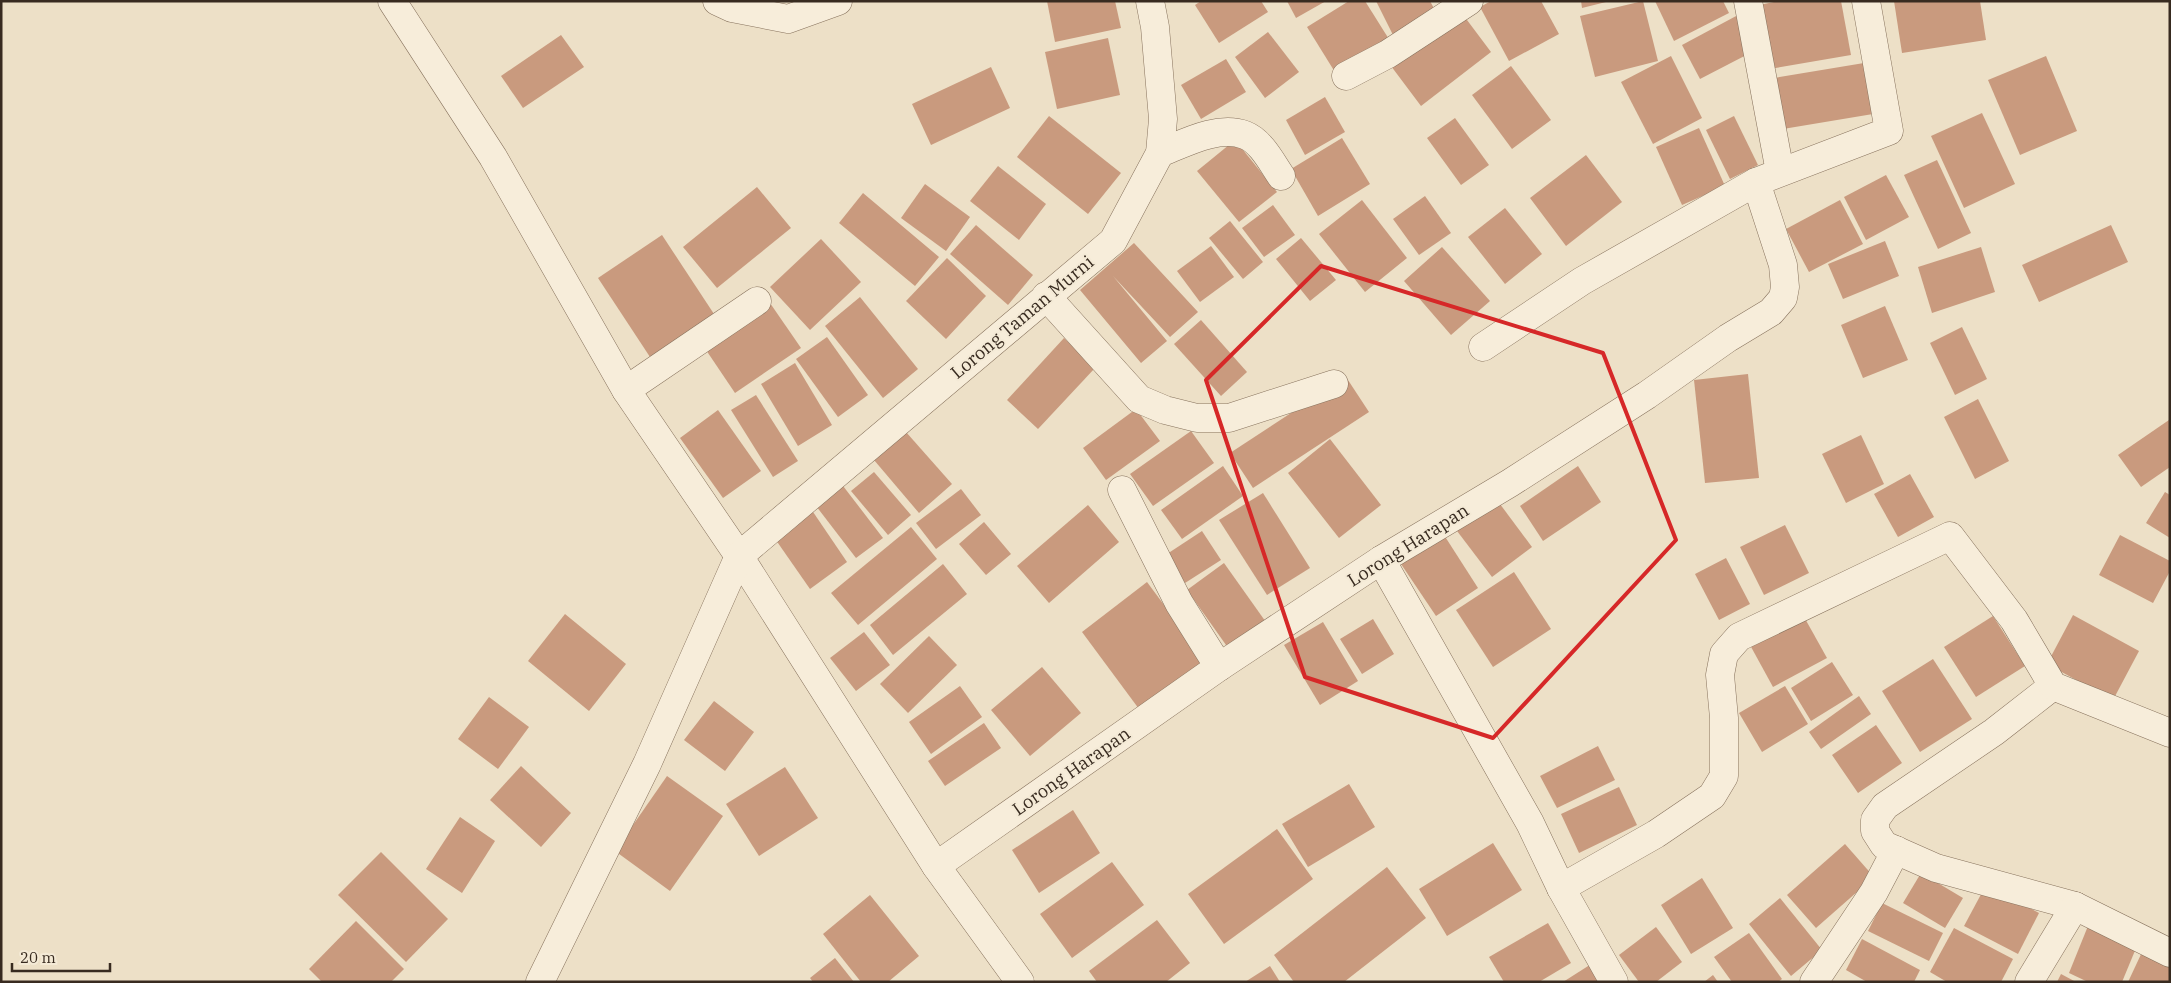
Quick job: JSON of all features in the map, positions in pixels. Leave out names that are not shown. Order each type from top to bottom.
[{"type":"street","points":[[717,1],[732,8],[788,19],[838,1]]},
{"type":"street","name":"Lorong Taman Murni","points":[[739,556],[1113,241],[1160,153],[1163,119],[1155,27],[1150,1]]},
{"type":"street","points":[[1346,76],[1388,54],[1469,1]]},
{"type":"street","name":"Lorong Harapan","points":[[936,866],[1219,666],[1381,560],[1510,483],[1647,395],[1728,338],[1770,312],[1783,298],[1785,287],[1768,177],[1748,1]]},
{"type":"street","points":[[1483,347],[1582,282],[1768,177],[1889,131],[1866,1]]},
{"type":"street","points":[[398,4],[493,157],[626,390],[739,556],[936,866],[1020,982]]},
{"type":"street","points":[[1160,153],[1205,136],[1228,133],[1246,136],[1260,146],[1282,176]]},
{"type":"street","points":[[1046,296],[1139,399],[1165,410],[1197,418],[1229,418],[1334,384]]},
{"type":"street","points":[[626,390],[757,301]]},
{"type":"street","points":[[1122,490],[1179,603],[1219,666]]},
{"type":"street","points":[[1561,888],[1656,834],[1712,796],[1724,776],[1724,718],[1720,675],[1724,654],[1739,637],[1950,536],[2014,620],[2053,686],[2170,733]]},
{"type":"street","points":[[540,982],[647,764],[739,556]]},
{"type":"street","points":[[1381,560],[1530,822],[1561,888],[1614,982]]},
{"type":"street","points":[[2053,686],[1994,732],[1885,806],[1875,820],[1875,830],[1884,845],[1936,868],[2075,906],[2170,953]]},
{"type":"street","points":[[1814,982],[1874,892],[1896,850]]},
{"type":"street","points":[[2030,982],[2075,906]]},
{"type":"highlighted area","points":[[1321,266],[1603,353],[1676,540],[1493,738],[1305,677],[1206,380]]},
{"type":"building","points":[[1047,1],[1115,1],[1121,28],[1055,42]]},
{"type":"building","points":[[1201,1],[1261,1],[1268,12],[1219,43],[1195,5]]},
{"type":"building","points":[[1287,1],[1326,1],[1296,18]]},
{"type":"building","points":[[1349,1],[1365,1],[1392,44],[1338,77],[1307,27]]},
{"type":"building","points":[[1376,1],[1430,1],[1438,16],[1395,39]]},
{"type":"building","points":[[1491,1],[1541,1],[1559,34],[1509,61],[1480,7]]},
{"type":"building","points":[[1581,1],[1606,1],[1606,2],[1582,8]]},
{"type":"building","points":[[1643,1],[1658,61],[1595,77],[1580,16]]},
{"type":"building","points":[[1655,1],[1723,1],[1729,13],[1674,41]]},
{"type":"building","points":[[1779,1],[1841,1],[1851,55],[1770,69],[1759,5]]},
{"type":"building","points":[[1894,1],[1980,1],[1986,40],[1902,53]]},
{"type":"building","points":[[1461,12],[1491,52],[1421,106],[1391,66]]},
{"type":"building","points":[[1738,15],[1756,50],[1700,79],[1682,45]]},
{"type":"building","points":[[1268,32],[1299,72],[1265,98],[1235,57]]},
{"type":"building","points":[[561,35],[584,67],[523,108],[501,76]]},
{"type":"building","points":[[1108,38],[1120,95],[1057,109],[1045,52]]},
{"type":"building","points":[[1671,56],[1702,118],[1653,144],[1621,82]]},
{"type":"building","points":[[2046,56],[2077,131],[2020,155],[1988,80]]},
{"type":"building","points":[[1226,59],[1246,92],[1201,119],[1181,85]]},
{"type":"building","points":[[1864,63],[1873,114],[1783,129],[1774,78]]},
{"type":"building","points":[[1511,66],[1551,120],[1512,149],[1472,95]]},
{"type":"building","points":[[991,67],[1010,108],[931,145],[912,104]]},
{"type":"building","points":[[1325,97],[1345,132],[1305,155],[1286,120]]},
{"type":"building","points":[[1982,113],[2015,184],[1964,208],[1931,136]]},
{"type":"building","points":[[1049,116],[1121,173],[1088,214],[1017,157]]},
{"type":"building","points":[[1734,116],[1758,165],[1730,179],[1706,130]]},
{"type":"building","points":[[1455,118],[1489,165],[1461,185],[1427,138]]},
{"type":"building","points":[[1699,128],[1725,186],[1682,205],[1656,147]]},
{"type":"building","points":[[1342,138],[1370,184],[1318,216],[1291,169]]},
{"type":"building","points":[[1235,140],[1277,192],[1239,222],[1197,171]]},
{"type":"building","points":[[1586,155],[1622,202],[1566,246],[1530,198]]},
{"type":"building","points":[[1937,160],[1971,233],[1938,249],[1904,175]]},
{"type":"building","points":[[998,166],[1046,204],[1019,240],[970,201]]},
{"type":"building","points":[[1886,175],[1909,217],[1866,240],[1844,197]]},
{"type":"building","points":[[925,184],[970,217],[946,251],[901,218]]},
{"type":"building","points":[[757,187],[791,228],[717,288],[683,247]]},
{"type":"building","points":[[863,193],[939,257],[915,286],[839,223]]},
{"type":"building","points":[[1425,196],[1451,233],[1419,255],[1393,219]]},
{"type":"building","points":[[1362,200],[1407,258],[1365,292],[1319,234]]},
{"type":"building","points":[[1840,200],[1863,244],[1809,272],[1786,229]]},
{"type":"building","points":[[1273,205],[1295,235],[1264,257],[1242,228]]},
{"type":"building","points":[[1505,208],[1542,254],[1505,284],[1468,237]]},
{"type":"building","points":[[1230,221],[1263,262],[1243,279],[1209,238]]},
{"type":"building","points":[[976,225],[1033,275],[1008,305],[950,254]]},
{"type":"building","points":[[2111,225],[2128,262],[2039,302],[2022,265]]},
{"type":"building","points":[[662,235],[714,314],[650,357],[598,278]]},
{"type":"building","points":[[1301,238],[1336,280],[1310,301],[1276,259]]},
{"type":"building","points":[[821,239],[861,282],[810,330],[770,287]]},
{"type":"building","points":[[1885,241],[1899,276],[1843,299],[1828,264]]},
{"type":"building","points":[[1134,243],[1198,312],[1170,337],[1113,276],[1167,341],[1141,363],[1080,290]]},
{"type":"building","points":[[1211,246],[1234,277],[1200,302],[1177,271]]},
{"type":"building","points":[[1442,247],[1490,301],[1451,335],[1404,281]]},
{"type":"building","points":[[1981,247],[1995,292],[1932,313],[1918,267]]},
{"type":"building","points":[[947,258],[986,296],[946,339],[906,301]]},
{"type":"building","points":[[860,297],[918,369],[883,398],[825,326]]},
{"type":"building","points":[[770,303],[801,348],[735,393],[704,347]]},
{"type":"building","points":[[1885,306],[1908,360],[1863,378],[1841,325]]},
{"type":"building","points":[[1201,320],[1247,372],[1221,396],[1174,344]]},
{"type":"building","points":[[1962,327],[1987,379],[1955,395],[1930,343]]},
{"type":"building","points":[[827,337],[868,395],[838,417],[796,359]]},
{"type":"building","points":[[1064,338],[1095,368],[1038,429],[1007,400]]},
{"type":"building","points":[[795,363],[832,425],[798,446],[761,384]]},
{"type":"building","points":[[1748,374],[1759,478],[1705,483],[1694,380]]},
{"type":"building","points":[[1346,377],[1369,412],[1253,488],[1230,453]]},
{"type":"building","points":[[756,395],[798,461],[773,477],[731,410]]},
{"type":"building","points":[[1978,399],[2009,461],[1975,479],[1944,417]]},
{"type":"building","points":[[1136,409],[1160,441],[1106,480],[1083,448]]},
{"type":"building","points":[[718,410],[761,471],[723,498],[680,438]]},
{"type":"building","points":[[2169,420],[2170,467],[2141,487],[2118,455]]},
{"type":"building","points":[[1191,431],[1214,463],[1153,506],[1130,474]]},
{"type":"building","points":[[906,432],[952,484],[919,513],[874,460]]},
{"type":"building","points":[[1861,435],[1884,484],[1846,503],[1822,454]]},
{"type":"building","points":[[1330,439],[1381,505],[1339,538],[1288,473]]},
{"type":"building","points":[[1223,466],[1243,496],[1182,539],[1161,510]]},
{"type":"building","points":[[1578,466],[1601,502],[1543,541],[1520,506]]},
{"type":"building","points":[[874,472],[911,515],[888,535],[851,491]]},
{"type":"building","points":[[1910,474],[1934,517],[1898,537],[1874,494]]},
{"type":"building","points":[[840,482],[883,538],[856,558],[813,502]]},
{"type":"building","points":[[961,489],[981,515],[936,549],[916,523]]},
{"type":"building","points":[[2165,492],[2170,495],[2170,538],[2146,523]]},
{"type":"building","points":[[1263,493],[1310,568],[1267,595],[1219,520]]},
{"type":"building","points":[[1494,496],[1532,547],[1492,577],[1454,527]]},
{"type":"building","points":[[1088,505],[1119,542],[1049,603],[1017,566]]},
{"type":"building","points":[[809,506],[847,562],[810,589],[771,533]]},
{"type":"building","points":[[984,522],[1011,554],[986,575],[959,544]]},
{"type":"building","points":[[1785,525],[1809,573],[1764,595],[1740,547]]},
{"type":"building","points":[[911,527],[937,559],[858,625],[831,593]]},
{"type":"building","points":[[1202,531],[1221,560],[1185,583],[1167,554]]},
{"type":"building","points":[[1444,535],[1478,588],[1436,616],[1401,564]]},
{"type":"building","points":[[2120,535],[2170,561],[2170,571],[2153,603],[2099,575]]},
{"type":"building","points":[[1726,558],[1750,604],[1719,620],[1695,574]]},
{"type":"building","points":[[1224,563],[1268,625],[1231,652],[1187,590]]},
{"type":"building","points":[[943,564],[967,594],[893,655],[870,625]]},
{"type":"building","points":[[1514,572],[1551,629],[1493,667],[1456,610]]},
{"type":"building","points":[[1147,582],[1205,660],[1139,709],[1082,632]]},
{"type":"building","points":[[565,614],[626,664],[589,711],[528,661]]},
{"type":"building","points":[[1803,615],[1827,658],[1773,687],[1750,645]]},
{"type":"building","points":[[2073,615],[2139,651],[2113,700],[2047,664]]},
{"type":"building","points":[[1993,616],[2025,666],[1976,697],[1944,647]]},
{"type":"building","points":[[1373,619],[1394,654],[1362,674],[1340,639]]},
{"type":"building","points":[[1323,622],[1358,681],[1320,705],[1284,645]]},
{"type":"building","points":[[864,632],[890,665],[856,691],[830,658]]},
{"type":"building","points":[[929,636],[957,665],[908,713],[880,684]]},
{"type":"building","points":[[1933,659],[1972,719],[1920,752],[1882,691]]},
{"type":"building","points":[[1832,662],[1853,695],[1811,721],[1791,688]]},
{"type":"building","points":[[1042,667],[1081,713],[1030,756],[991,710]]},
{"type":"building","points":[[960,686],[982,717],[931,754],[909,722]]},
{"type":"building","points":[[1785,686],[1808,724],[1762,752],[1739,713]]},
{"type":"building","points":[[1859,696],[1871,714],[1821,749],[1809,732]]},
{"type":"building","points":[[489,697],[529,727],[498,769],[458,739]]},
{"type":"building","points":[[714,701],[754,732],[725,771],[684,740]]},
{"type":"building","points":[[984,723],[1001,748],[945,786],[928,761]]},
{"type":"building","points":[[1876,725],[1902,763],[1858,793],[1832,755]]},
{"type":"building","points":[[1598,746],[1615,780],[1557,808],[1540,776]]},
{"type":"building","points":[[521,766],[571,813],[541,847],[490,800]]},
{"type":"building","points":[[785,767],[818,818],[759,856],[726,804]]},
{"type":"building","points":[[667,776],[723,816],[670,891],[615,851]]},
{"type":"building","points":[[1349,784],[1375,827],[1308,867],[1282,824]]},
{"type":"building","points":[[1619,787],[1637,825],[1579,853],[1561,814]]},
{"type":"building","points":[[1073,810],[1100,853],[1039,893],[1012,850]]},
{"type":"building","points":[[460,817],[495,841],[462,893],[426,869]]},
{"type":"building","points":[[1277,829],[1313,879],[1224,944],[1188,894]]},
{"type":"building","points":[[1493,843],[1522,890],[1447,936],[1419,889]]},
{"type":"building","points":[[1845,844],[1874,877],[1816,928],[1787,895]]},
{"type":"building","points":[[381,852],[448,919],[406,962],[338,895]]},
{"type":"building","points":[[1112,862],[1144,905],[1072,958],[1040,914]]},
{"type":"building","points":[[1387,867],[1426,918],[1344,982],[1294,982],[1274,955]]},
{"type":"building","points":[[1921,873],[1963,898],[1945,928],[1903,903]]},
{"type":"building","points":[[1702,878],[1733,928],[1691,954],[1661,905]]},
{"type":"building","points":[[1986,885],[2039,913],[2018,954],[1964,926]]},
{"type":"building","points":[[870,895],[919,956],[888,982],[861,982],[823,934]]},
{"type":"building","points":[[1780,898],[1822,950],[1791,976],[1749,924]]},
{"type":"building","points":[[1882,903],[1943,933],[1929,961],[1868,931]]},
{"type":"building","points":[[1157,920],[1190,963],[1166,982],[1097,982],[1089,971]]},
{"type":"building","points":[[356,921],[404,969],[391,982],[322,982],[309,969]]},
{"type":"building","points":[[2090,921],[2139,941],[2122,982],[2088,982],[2069,973]]},
{"type":"building","points":[[1548,923],[1571,963],[1539,982],[1504,982],[1489,957]]},
{"type":"building","points":[[1656,927],[1682,962],[1656,982],[1639,982],[1619,955]]},
{"type":"building","points":[[1954,928],[2013,959],[2001,982],[1947,982],[1930,972]]},
{"type":"building","points":[[1749,933],[1782,979],[1778,982],[1732,982],[1714,957]]},
{"type":"building","points":[[1862,939],[1920,970],[1914,982],[1867,982],[1846,970]]},
{"type":"building","points":[[2143,950],[2170,963],[2170,982],[2128,982]]},
{"type":"building","points":[[835,958],[854,982],[813,982],[810,978]]},
{"type":"building","points":[[1596,961],[1608,982],[1563,982]]},
{"type":"building","points":[[1270,966],[1280,982],[1245,982]]},
{"type":"building","points":[[2061,974],[2076,982],[2057,982]]},
{"type":"building","points":[[1713,975],[1718,982],[1704,982]]}]
